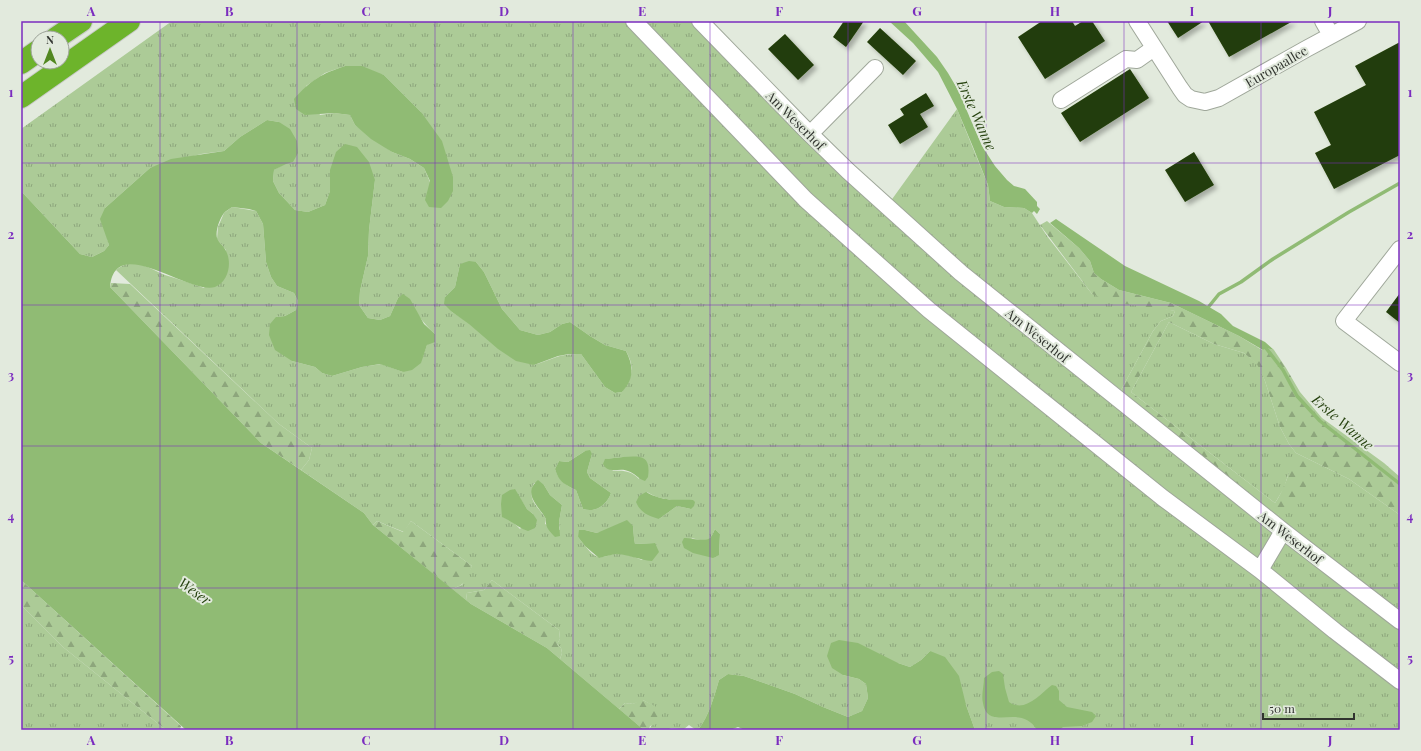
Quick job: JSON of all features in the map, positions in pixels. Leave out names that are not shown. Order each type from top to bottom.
[{"type":"highway","points":[[68,30],[81,21]]},
{"type":"highway","points":[[21,97],[128,21]]},
{"type":"highway","points":[[21,63],[30,57]]},
{"type":"street","points":[[634,21],[806,200],[929,310],[1163,498],[1260,570],[1335,631],[1400,681]]},
{"type":"street","name":"Am Weserhof","points":[[700,21],[848,171],[961,273],[1283,531],[1400,620]]},
{"type":"street","points":[[1061,100],[1126,59],[1137,60],[1154,48],[1137,21]]},
{"type":"street","name":"Europaallee","points":[[1154,48],[1180,88],[1191,99],[1205,102],[1219,98],[1327,28],[1358,21]]},
{"type":"street","points":[[810,134],[875,68]]},
{"type":"street","points":[[1400,249],[1344,321],[1400,363]]},
{"type":"street","points":[[1260,570],[1283,531]]},
{"type":"green space","points":[[172,21],[696,21],[840,169],[1400,626],[1400,730],[975,730],[966,705],[930,651],[921,660],[910,667],[898,663],[843,675],[859,679],[866,684],[868,698],[862,711],[848,717],[795,694],[744,676],[728,674],[719,680],[708,713],[698,730],[689,725],[684,729],[671,728],[667,730],[649,730],[660,710],[643,700],[633,704],[625,703],[619,709],[560,659],[562,653],[561,648],[557,644],[560,639],[559,630],[492,580],[484,590],[467,593],[466,600],[452,589],[462,585],[472,566],[411,521],[404,532],[377,521],[373,525],[364,513],[301,470],[309,460],[312,448],[279,424],[116,270],[128,264],[140,265],[204,288],[226,250],[217,239],[218,227],[224,213],[232,207],[256,211],[263,224],[266,262],[271,277],[277,286],[294,293],[298,301],[296,310],[285,316],[276,317],[292,361],[315,367],[322,373],[332,376],[362,367],[381,364],[403,372],[424,353],[427,345],[435,334],[430,330],[403,295],[398,298],[390,316],[380,320],[368,318],[359,305],[360,291],[368,256],[369,230],[375,180],[330,170],[330,191],[325,205],[308,212],[295,210],[279,193],[273,181],[274,170],[286,163],[293,162],[279,122],[267,120],[240,137],[224,151],[201,154],[150,168],[105,208],[106,234],[109,245],[104,251],[92,257],[80,254],[21,191],[21,129]],"holes":[[[345,66],[384,75],[421,112],[441,208],[424,168],[410,159],[392,152],[355,125],[350,115],[334,113],[320,115],[306,86],[325,73]],[[476,262],[484,272],[502,309],[520,330],[538,335],[550,332],[562,324],[570,322],[605,345],[626,351],[631,363],[632,372],[622,392],[615,393],[605,387],[581,354],[562,355],[534,365],[482,334],[452,312],[445,297],[455,287],[460,264]],[[585,451],[592,454],[587,472],[590,478],[611,493],[607,501],[597,509],[583,509],[576,490],[558,477],[555,469],[559,461],[568,462]],[[637,457],[639,479],[633,474],[627,472],[613,471],[606,459]],[[534,483],[544,485],[550,495],[562,505],[559,522],[560,530],[545,524],[546,519],[534,502],[531,494]],[[514,489],[527,509],[533,514],[520,529],[512,521],[503,517]],[[647,492],[665,499],[685,500],[691,509],[677,506],[659,519]],[[633,526],[635,544],[655,543],[642,560],[621,554],[598,557],[595,556],[578,537],[585,530],[597,533]],[[715,529],[720,534],[719,555],[691,538],[705,541],[710,539]]]},
{"type":"green space","points":[[957,109],[988,185],[990,201],[1004,207],[1024,208],[1032,213],[1047,236],[1092,294],[1175,311],[1173,316],[1161,321],[1153,331],[1121,390],[968,273],[890,202]]},
{"type":"green space","points":[[1047,221],[1079,248],[1090,261],[1094,273],[1119,290],[1171,303],[1239,336],[1262,350],[1266,348],[1274,350],[1300,392],[1322,418],[1384,463],[1400,477],[1400,515],[1349,479],[1296,453],[1289,444],[1280,427],[1265,381],[1257,364],[1244,353],[1214,344],[1169,322],[1131,392],[1275,503],[1281,493],[1295,460],[1303,460],[1309,463],[1309,473],[1305,489],[1297,500],[1277,516],[1149,415],[1121,390],[1153,331],[1161,321],[1173,316],[1175,311],[1111,302],[1092,294],[1040,225]]},
{"type":"green space","points":[[111,283],[130,284],[279,424],[312,448],[309,460],[301,470],[261,443],[110,287]]},
{"type":"green space","points":[[1169,322],[1214,344],[1244,353],[1258,364],[1280,427],[1289,444],[1296,453],[1349,479],[1400,515],[1400,616],[1277,516],[1280,513],[1289,472],[1284,488],[1275,503],[1131,392]]},
{"type":"green space","points":[[377,521],[403,532],[411,521],[472,566],[464,583],[452,589],[373,525]]},
{"type":"green space","points":[[21,580],[181,726],[180,730],[166,730],[63,647],[21,605]]},
{"type":"green space","points":[[492,580],[559,630],[560,639],[557,644],[561,648],[562,653],[560,659],[547,648],[466,600],[467,593],[484,590]]},
{"type":"green space","points":[[21,605],[63,647],[166,730],[21,730]]},
{"type":"green space","points":[[643,700],[660,709],[662,715],[656,724],[650,726],[649,730],[644,730],[619,709],[625,703],[633,704]]},
{"type":"water","points":[[889,21],[904,21],[937,57],[958,90],[982,146],[995,166],[1007,180],[1014,186],[1025,189],[1037,202],[1037,206],[1040,209],[1037,214],[1034,211],[1032,213],[1024,208],[1004,207],[990,201],[988,185],[973,147],[957,109],[938,72],[913,43]]},
{"type":"water","points":[[345,66],[362,66],[384,75],[421,112],[442,141],[453,177],[453,191],[448,201],[441,208],[429,207],[425,200],[430,181],[424,168],[410,159],[392,152],[371,139],[355,125],[350,115],[334,113],[305,115],[296,109],[294,99],[311,82],[329,72]]},
{"type":"water","name":"Weser","points":[[267,120],[279,122],[290,129],[297,141],[298,153],[293,162],[274,170],[273,181],[279,193],[295,210],[308,212],[325,205],[330,191],[330,170],[336,152],[345,144],[357,147],[369,162],[375,180],[369,230],[368,256],[360,291],[359,305],[368,318],[380,320],[390,316],[398,298],[403,294],[410,299],[424,324],[435,334],[435,342],[427,345],[421,363],[412,370],[403,372],[380,364],[362,367],[332,376],[322,373],[315,367],[292,361],[275,350],[269,335],[270,324],[276,317],[285,316],[296,310],[298,301],[294,293],[277,286],[271,277],[266,262],[263,224],[256,211],[249,209],[232,207],[223,214],[217,228],[217,238],[226,251],[229,266],[223,281],[215,287],[203,287],[188,283],[154,269],[138,265],[125,265],[115,272],[110,287],[261,443],[364,513],[373,525],[471,604],[547,648],[644,730],[186,730],[21,580],[21,191],[80,254],[92,257],[104,251],[109,245],[100,219],[105,208],[150,168],[171,159],[224,151],[240,137]]},
{"type":"water","points":[[1056,219],[1125,266],[1199,301],[1221,314],[1233,326],[1265,342],[1274,350],[1266,348],[1263,350],[1239,336],[1171,303],[1119,290],[1094,273],[1090,261],[1079,248],[1050,223]]},
{"type":"water","points":[[469,261],[476,262],[484,272],[502,309],[520,330],[538,335],[550,332],[562,324],[570,322],[605,345],[626,351],[629,357],[632,373],[629,382],[622,392],[615,393],[605,387],[581,354],[558,356],[534,365],[516,361],[498,349],[469,324],[452,312],[444,304],[445,297],[455,287],[460,264]]},
{"type":"water","points":[[590,450],[592,454],[587,472],[590,478],[611,493],[607,501],[600,507],[597,509],[588,510],[583,509],[576,490],[562,482],[555,469],[559,461],[568,462],[585,451]]},
{"type":"water","points":[[640,457],[646,461],[649,470],[648,477],[645,481],[625,470],[608,469],[603,464],[605,459]]},
{"type":"water","points":[[538,480],[544,485],[550,495],[562,505],[559,522],[560,536],[555,537],[549,531],[546,524],[546,519],[531,495],[533,485]]},
{"type":"water","points":[[515,489],[527,509],[537,520],[535,528],[528,531],[502,517],[502,495]]},
{"type":"water","points":[[646,492],[664,499],[693,500],[695,502],[691,509],[677,506],[659,519],[645,513],[636,502],[639,496]]},
{"type":"water","points":[[627,520],[633,526],[635,544],[655,543],[659,552],[652,561],[620,554],[599,558],[585,546],[578,537],[579,530],[597,533]]},
{"type":"water","points":[[715,529],[720,534],[719,555],[713,558],[693,553],[684,548],[682,542],[684,538],[702,540],[708,539],[711,537]]},
{"type":"water","points":[[839,640],[858,643],[898,663],[910,667],[921,660],[930,651],[945,657],[959,676],[966,705],[975,730],[745,730],[738,727],[730,730],[698,730],[708,713],[719,680],[728,674],[744,676],[795,694],[848,717],[862,711],[868,698],[866,684],[859,679],[843,675],[832,668],[827,656],[831,643]]},
{"type":"water","points":[[999,671],[1003,674],[1009,702],[1015,705],[1026,704],[1032,701],[1052,685],[1056,686],[1059,691],[1059,700],[1067,707],[1092,712],[1096,716],[1092,722],[1082,726],[1063,727],[1059,730],[1037,730],[1030,722],[1023,718],[991,716],[986,712],[982,700],[984,678],[992,672]]},
{"type":"building","points":[[844,21],[864,21],[846,47],[833,37]]},
{"type":"building","points":[[1042,21],[1072,21],[1075,26],[1083,21],[1092,21],[1105,41],[1045,79],[1018,37]]},
{"type":"building","points":[[1167,21],[1204,21],[1178,38]]},
{"type":"building","points":[[1208,21],[1293,21],[1229,57]]},
{"type":"building","points":[[880,28],[916,61],[903,75],[867,42]]},
{"type":"building","points":[[785,34],[814,65],[798,80],[768,49]]},
{"type":"building","points":[[1400,42],[1400,155],[1334,189],[1315,153],[1331,145],[1314,112],[1366,85],[1355,66]]},
{"type":"building","points":[[1130,69],[1149,98],[1080,142],[1061,113]]},
{"type":"building","points":[[926,93],[934,106],[920,114],[928,127],[900,144],[888,125],[904,115],[900,109]]},
{"type":"building","points":[[1194,152],[1214,185],[1185,202],[1165,170]]},
{"type":"building","points":[[1400,293],[1400,323],[1386,312]]},
{"type":"waterway","name":"Erste Wanne","points":[[1206,310],[1219,294],[1241,282],[1273,259],[1349,212],[1400,183]]},
{"type":"waterway","name":"Erste Wanne","points":[[1263,346],[1283,370],[1297,396],[1320,421],[1400,484]]}]
